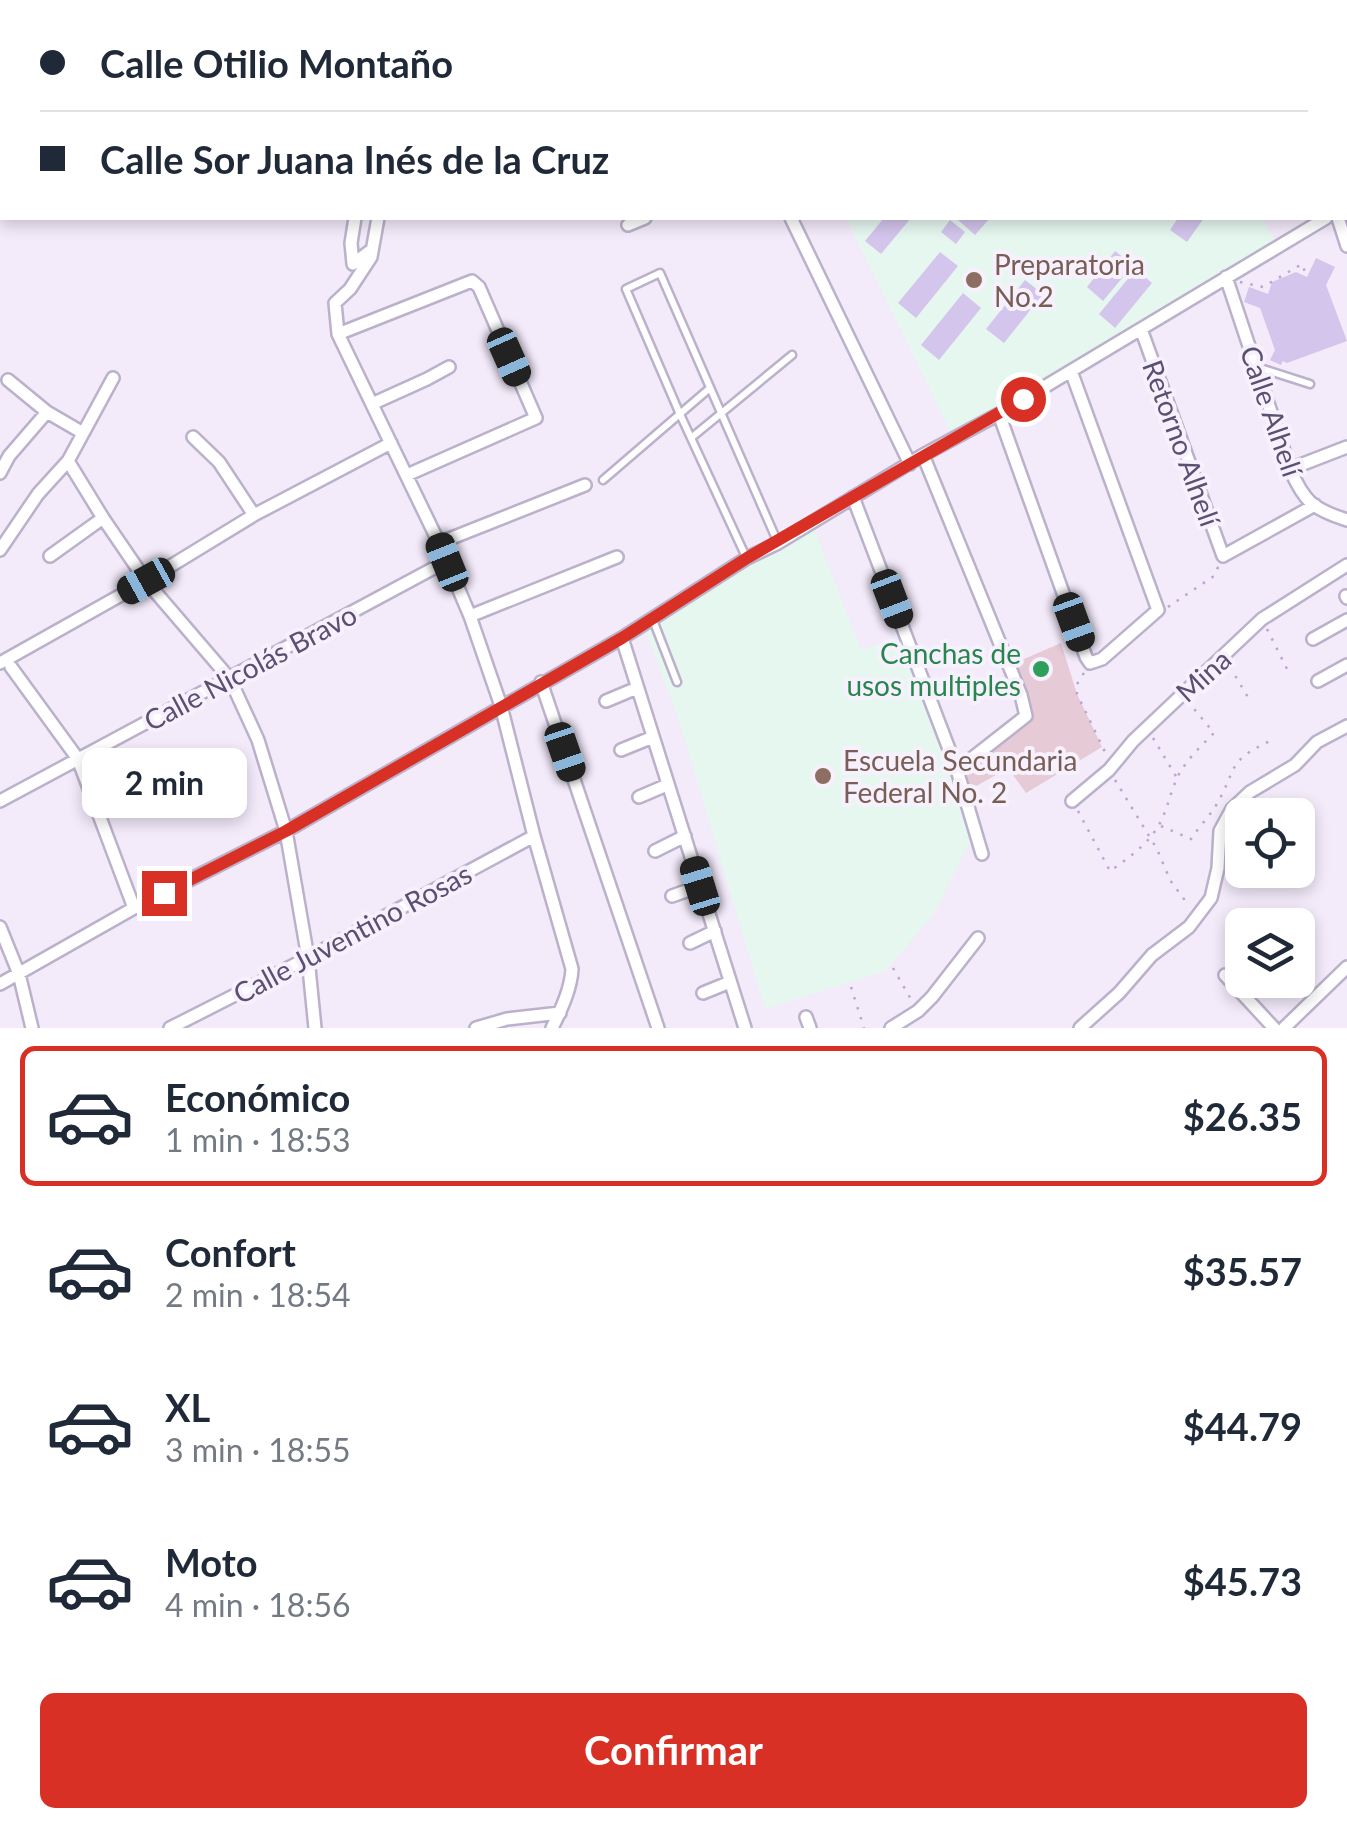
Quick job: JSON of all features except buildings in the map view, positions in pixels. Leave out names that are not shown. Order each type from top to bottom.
[{"type":"street","points":[[356,220],[350,244],[353,264],[373,248]]},
{"type":"street","points":[[378,220],[370,258],[335,303],[338,334],[440,543],[502,706],[572,969],[552,1028]]},
{"type":"street","points":[[628,225],[640,220]]},
{"type":"street","points":[[792,220],[910,464]]},
{"type":"street","points":[[1339,220],[1347,246]]},
{"type":"street","points":[[0,984],[134,908],[286,831],[653,620],[747,558],[1141,329],[1310,221]]},
{"type":"street","name":"Calle Alhelí","points":[[1229,275],[1256,367],[1302,496],[1347,520]]},
{"type":"street","points":[[338,334],[472,281],[478,287],[536,418],[407,475]]},
{"type":"street","name":"Retorno Alhelí","points":[[1141,329],[1223,556]]},
{"type":"street","points":[[374,403],[449,367]]},
{"type":"street","points":[[999,414],[1090,663],[1102,658],[1158,610],[1071,371]]},
{"type":"street","points":[[0,550],[38,494],[68,461],[113,378]]},
{"type":"street","points":[[8,380],[47,412],[83,433]]},
{"type":"street","points":[[0,473],[9,456],[47,412]]},
{"type":"street","points":[[192,437],[219,462],[254,516]]},
{"type":"street","points":[[134,908],[78,758],[6,665],[254,516],[390,443]]},
{"type":"street","points":[[1290,469],[1347,447]]},
{"type":"street","points":[[923,455],[1022,695],[1026,716],[956,770]]},
{"type":"street","points":[[68,461],[146,581],[230,680],[258,740],[286,831],[308,958],[315,1028]]},
{"type":"street","points":[[440,543],[585,485]]},
{"type":"street","points":[[853,497],[956,770],[982,854]]},
{"type":"street","points":[[1223,556],[1315,505]]},
{"type":"street","points":[[50,556],[102,518]]},
{"type":"street","points":[[470,616],[617,556]]},
{"type":"street","name":"Calle Nicolás Bravo","points":[[0,802],[447,562]]},
{"type":"street","name":"Mina","points":[[1072,801],[1262,619],[1347,564]]},
{"type":"street","points":[[1314,638],[1347,620]]},
{"type":"street","points":[[622,638],[746,1028]]},
{"type":"street","points":[[1318,681],[1347,664]]},
{"type":"street","points":[[542,682],[658,1028]]},
{"type":"street","points":[[606,701],[637,688]]},
{"type":"street","points":[[1080,1028],[1119,993],[1152,955],[1198,918],[1212,898],[1220,830],[1232,809],[1250,792],[1296,765],[1318,742],[1347,726]]},
{"type":"street","points":[[621,750],[653,737]]},
{"type":"street","points":[[640,797],[667,785]]},
{"type":"street","name":"Calle Juventino Rosas","points":[[170,1028],[534,836]]},
{"type":"street","points":[[655,851],[685,836]]},
{"type":"street","points":[[672,896],[700,886]]},
{"type":"street","points":[[0,927],[19,974],[32,1028]]},
{"type":"street","points":[[690,943],[715,931]]},
{"type":"street","points":[[891,1028],[918,1011],[978,938]]},
{"type":"street","points":[[1284,1028],[1347,967]]},
{"type":"street","points":[[703,993],[730,982]]},
{"type":"street","points":[[1246,998],[1274,1028]]},
{"type":"street","points":[[476,1028],[560,1013]]},
{"type":"lane","points":[[747,558],[626,289],[660,273],[778,542]]},
{"type":"lane","points":[[691,438],[792,354]]},
{"type":"lane","points":[[1256,367],[1310,384]]},
{"type":"lane","points":[[603,480],[710,388]]},
{"type":"lane","points":[[653,620],[678,682]]},
{"type":"path","points":[[1229,275],[1241,283],[1263,287],[1302,264],[1307,277]]},
{"type":"path","points":[[1263,287],[1268,294]]},
{"type":"path","points":[[1158,610],[1214,576],[1223,556]]},
{"type":"path","points":[[1262,619],[1288,671]]},
{"type":"path","points":[[1224,657],[1250,699]]},
{"type":"path","points":[[1090,663],[1077,684],[1077,694],[1170,880],[1198,918]]},
{"type":"path","points":[[1072,801],[1110,870],[1150,838],[1160,825],[1177,778],[1214,733],[1182,692]]},
{"type":"path","points":[[1147,728],[1177,778]]},
{"type":"path","points":[[1160,825],[1191,840],[1215,807],[1236,761],[1270,741]]},
{"type":"path","points":[[893,968],[918,1011]]},
{"type":"path","points":[[851,987],[864,1028]]},
{"type":"shaded area","name":"Preparatoria No.2","points":[[847,220],[1263,220],[1275,240],[952,435]]},
{"type":"shaded area","name":"Escuela Secundaria Federal No. 2","points":[[813,526],[861,650],[902,636],[972,837],[935,912],[886,971],[765,1009],[677,714],[644,628]]},
{"type":"shaded area","points":[[1061,643],[1077,694],[1102,747],[1026,793],[1008,768],[964,793],[957,770],[1026,716],[1010,665]]},
{"type":"place","name":"Preparatoria No.2","points":[[974,280]]},
{"type":"place","name":"Canchas de usos multiples","points":[[1041,669]]},
{"type":"place","name":"Escuela Secundaria Federal No. 2","points":[[823,776]]},
{"type":"route","points":[[164,893],[286,831],[622,638],[747,558],[1023,399]]}]
